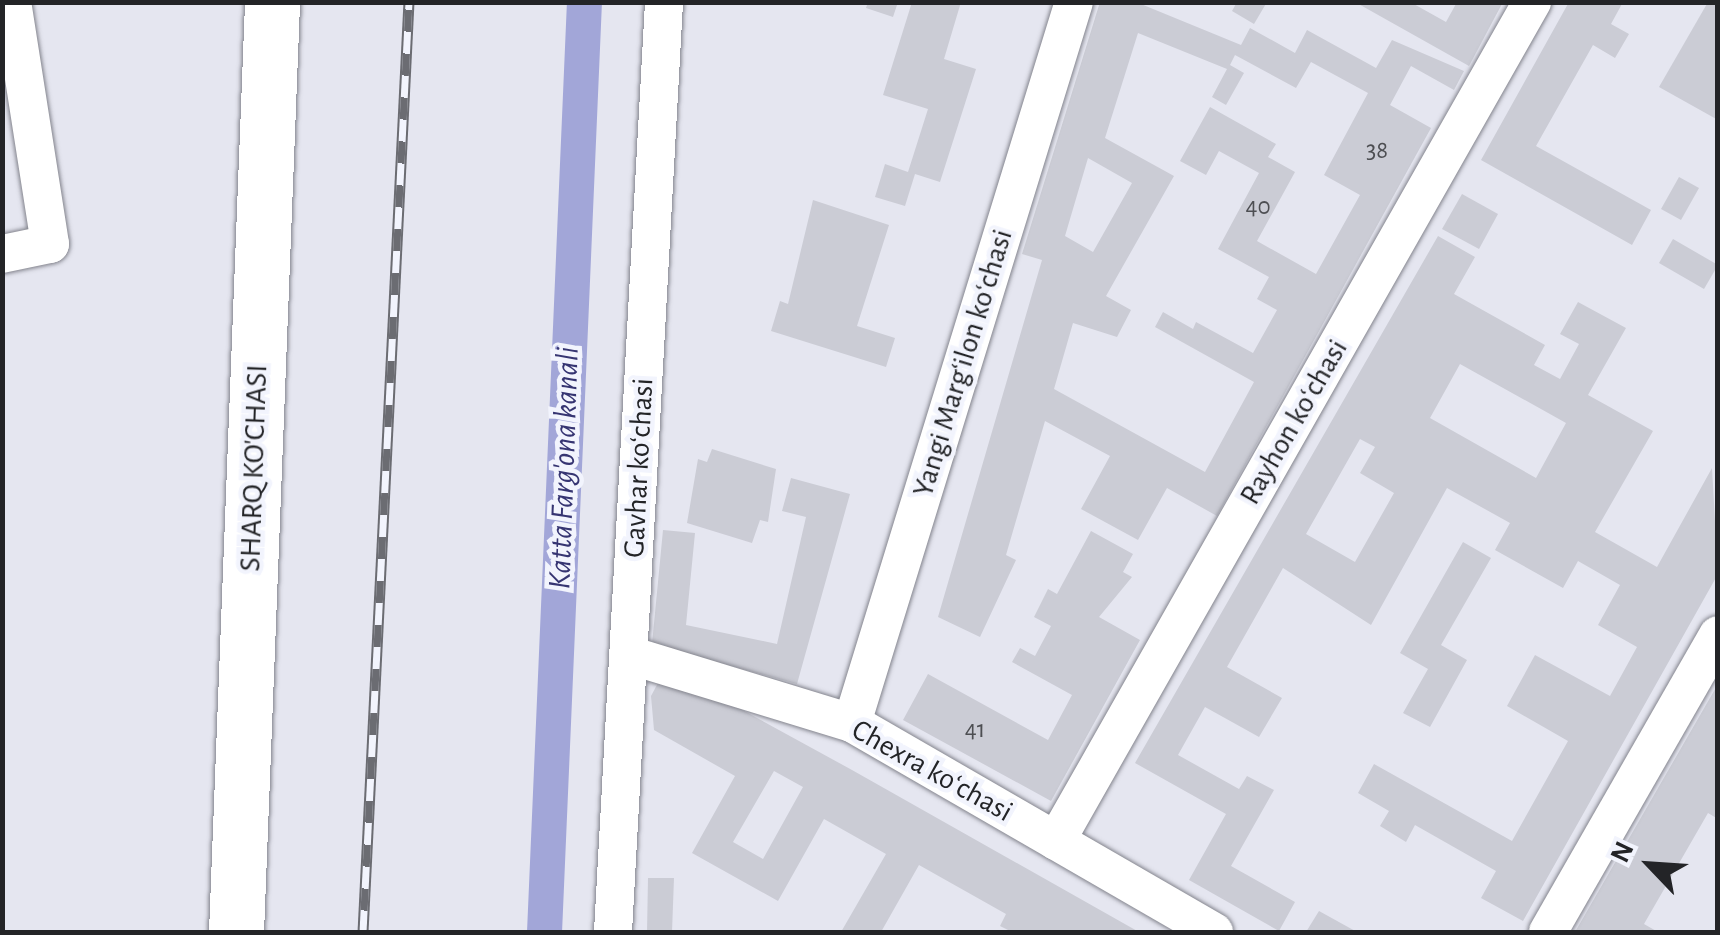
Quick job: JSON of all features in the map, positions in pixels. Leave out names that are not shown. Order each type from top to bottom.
[{"type":"main road","name":"SHARQ KO'CHASI","points":[[236,932],[272,2]]},
{"type":"street","points":[[2,254],[50,244],[12,2]]},
{"type":"street","name":"Gavhar koʻchasi","points":[[613,932],[664,2]]},
{"type":"street","name":"Yangi Margʻilon koʻchasi","points":[[852,723],[1074,2]]},
{"type":"street","name":"Rayhon koʻchasi","points":[[1056,841],[1532,2]]},
{"type":"street","points":[[1548,932],[1718,636]]},
{"type":"street","name":"Chexra koʻchasi","points":[[630,655],[852,723],[1214,932]]},
{"type":"building","points":[[868,2],[898,2],[893,17],[866,8]]},
{"type":"building","points":[[912,2],[961,2],[944,59],[976,69],[940,182],[915,174],[905,206],[875,197],[885,164],[908,172],[928,109],[883,95]]},
{"type":"building","points":[[1100,2],[1136,2],[1241,45],[1250,28],[1295,53],[1307,30],[1376,68],[1392,40],[1464,71],[1454,90],[1411,66],[1390,105],[1431,128],[1217,516],[1167,488],[1138,540],[1081,509],[1110,456],[1045,421],[1006,555],[1016,560],[980,637],[938,617],[1042,260],[1022,254]],"holes":[[[1138,33],[1227,69],[1212,97],[1226,105],[1244,73],[1230,65],[1235,55],[1296,88],[1311,62],[1368,93],[1324,175],[1360,195],[1316,274],[1257,241],[1295,172],[1268,157],[1276,144],[1210,107],[1180,161],[1206,175],[1219,151],[1259,173],[1218,249],[1269,277],[1257,299],[1277,310],[1253,353],[1196,322],[1193,329],[1163,312],[1155,327],[1254,382],[1205,472],[1054,389],[1073,323],[1117,337],[1131,310],[1106,296],[1174,176],[1105,138]],[[1088,158],[1132,183],[1093,252],[1065,236]]]},
{"type":"building","points":[[1237,2],[1267,2],[1254,24],[1232,11]]},
{"type":"building","points":[[1355,2],[1412,3],[1446,22],[1457,2],[1503,2],[1469,66]]},
{"type":"building","points":[[1569,2],[1623,2],[1611,24],[1629,34],[1615,58],[1593,45],[1536,146],[1651,210],[1632,245],[1481,160]]},
{"type":"building","points":[[1708,2],[1718,2],[1718,120],[1659,87]]},
{"type":"building","points":[[1679,177],[1699,188],[1681,220],[1661,209]]},
{"type":"building","points":[[1462,194],[1498,214],[1479,249],[1442,229]]},
{"type":"building","points":[[813,200],[889,225],[857,326],[895,338],[886,367],[771,331],[780,301],[788,304]]},
{"type":"building","points":[[1438,236],[1475,257],[1454,294],[1545,345],[1534,365],[1560,379],[1579,344],[1560,334],[1578,302],[1626,328],[1588,395],[1653,431],[1595,532],[1657,567],[1712,468],[1718,574],[1523,921],[1481,898],[1496,871],[1415,825],[1406,842],[1380,826],[1389,811],[1358,793],[1374,764],[1512,841],[1568,741],[1507,706],[1535,655],[1610,696],[1637,647],[1598,625],[1620,585],[1578,561],[1563,588],[1495,550],[1510,523],[1447,488],[1371,625],[1283,568],[1227,667],[1282,698],[1259,737],[1205,707],[1178,755],[1239,789],[1247,776],[1274,790],[1231,866],[1295,902],[1279,931],[1189,880],[1226,814],[1135,763]],"holes":[[[1460,364],[1566,423],[1536,478],[1430,418]],[[1360,439],[1375,447],[1360,473],[1394,493],[1355,562],[1306,534]]]},
{"type":"building","points":[[1673,239],[1718,265],[1704,289],[1659,263]]},
{"type":"building","points":[[712,449],[776,469],[768,522],[760,520],[752,543],[687,523],[698,459],[707,462]]},
{"type":"building","points":[[791,478],[850,494],[797,684],[652,644],[663,530],[695,533],[686,625],[777,644],[806,517],[782,511]]},
{"type":"building","points":[[1091,531],[1133,554],[1123,572],[1132,577],[1099,617],[1140,640],[1051,801],[903,720],[928,674],[1048,740],[1072,695],[1012,662],[1020,648],[1035,656],[1051,626],[1034,617],[1048,589],[1057,594]]},
{"type":"building","points":[[1463,542],[1491,558],[1441,645],[1467,660],[1430,727],[1403,713],[1428,669],[1400,653]]},
{"type":"building","points":[[666,668],[1139,932],[1012,932],[1000,926],[1006,914],[919,865],[881,932],[841,932],[886,854],[824,819],[778,901],[692,853],[735,776],[654,730],[651,696]],"holes":[[[774,771],[803,787],[763,859],[733,842]]]},
{"type":"building","points":[[1718,684],[1718,819],[1708,813],[1644,924],[1658,932],[1575,932]]},
{"type":"building","points":[[648,878],[674,878],[672,932],[647,932]]},
{"type":"building","points":[[1319,911],[1357,932],[1306,932]]},
{"type":"waterway","name":"Katta Farg'ona kanali","points":[[544,932],[584,2]]},
{"type":"railway","points":[[363,932],[409,2]]}]
